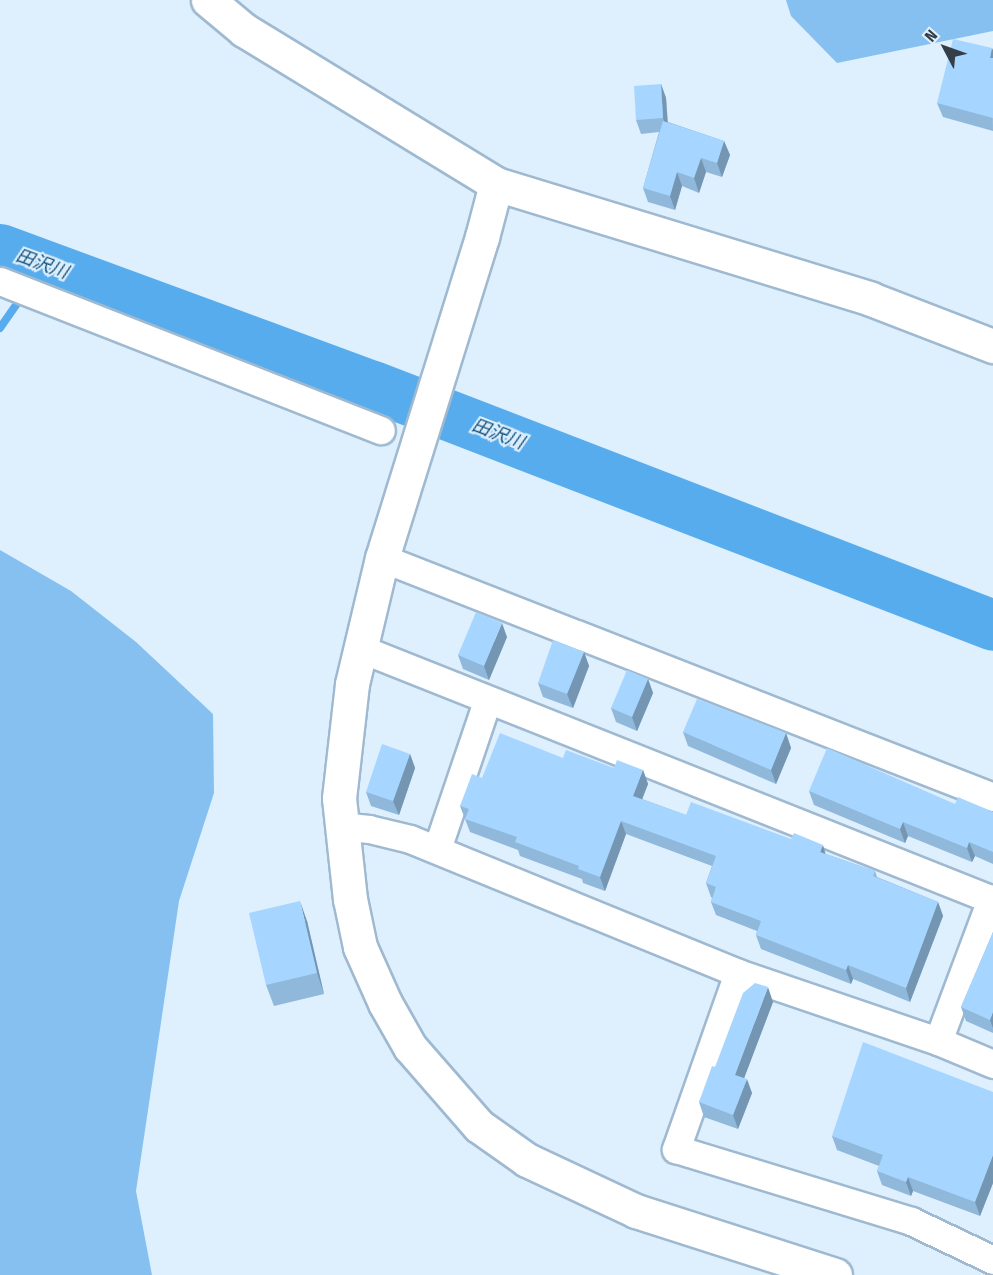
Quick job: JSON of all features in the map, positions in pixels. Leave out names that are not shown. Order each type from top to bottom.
[{"type":"street","points":[[208,0],[244,30],[496,184],[872,299],[993,346]]},
{"type":"street","points":[[496,184],[482,237],[382,558],[359,648],[346,728],[339,798],[340,826],[360,947],[385,1003],[410,1047],[479,1126],[527,1160],[636,1211],[835,1275]]},
{"type":"street","points":[[0,281],[381,430]]},
{"type":"street","points":[[382,558],[993,797]]},
{"type":"street","points":[[359,648],[488,702],[992,899],[938,1041]]},
{"type":"street","points":[[437,849],[488,702]]},
{"type":"street","points":[[340,826],[377,831],[437,849],[738,973],[938,1041],[993,1064]]},
{"type":"street","points":[[738,973],[676,1149],[910,1221],[993,1260]]},
{"type":"shaded area","points":[[786,0],[993,0],[993,31],[837,63],[791,16]]},
{"type":"shaded area","points":[[0,550],[71,591],[136,642],[213,714],[214,793],[179,901],[136,1191],[152,1275],[0,1275]]},
{"type":"building","points":[[953,39],[992,48],[990,58],[993,58],[993,118],[937,103]]},
{"type":"building","points":[[661,84],[663,118],[636,120],[634,86]]},
{"type":"building","points":[[663,121],[724,141],[717,163],[701,158],[694,178],[677,172],[670,196],[643,188]]},
{"type":"building","points":[[476,612],[502,623],[484,666],[458,655]]},
{"type":"building","points":[[553,640],[584,652],[567,694],[538,683]]},
{"type":"building","points":[[627,670],[648,679],[632,717],[611,708]]},
{"type":"building","points":[[697,699],[786,733],[771,770],[683,732]]},
{"type":"building","points":[[500,733],[563,758],[566,750],[614,768],[617,760],[643,770],[633,796],[686,815],[691,802],[791,839],[794,833],[823,845],[820,852],[875,871],[873,876],[938,902],[906,988],[848,965],[846,970],[756,935],[761,921],[711,902],[716,887],[706,883],[716,856],[621,821],[600,877],[578,869],[579,866],[515,842],[517,837],[465,819],[469,809],[460,806],[472,774],[482,778]]},
{"type":"building","points":[[382,744],[410,754],[393,801],[366,792]]},
{"type":"building","points":[[827,748],[955,804],[958,797],[993,812],[993,852],[969,842],[967,848],[903,822],[900,829],[809,791]]},
{"type":"building","points":[[300,901],[317,973],[266,985],[249,913]]},
{"type":"building","points":[[993,932],[993,1012],[990,1020],[961,1007]]},
{"type":"building","points":[[755,983],[768,987],[735,1075],[747,1079],[733,1115],[699,1102],[743,993]]},
{"type":"building","points":[[863,1042],[993,1092],[993,1155],[975,1202],[908,1177],[906,1182],[877,1171],[883,1155],[832,1136]]},
{"type":"waterway","name":"田沢川","points":[[0,249],[373,386],[993,625]]},
{"type":"waterway","points":[[0,328],[44,265]]}]
